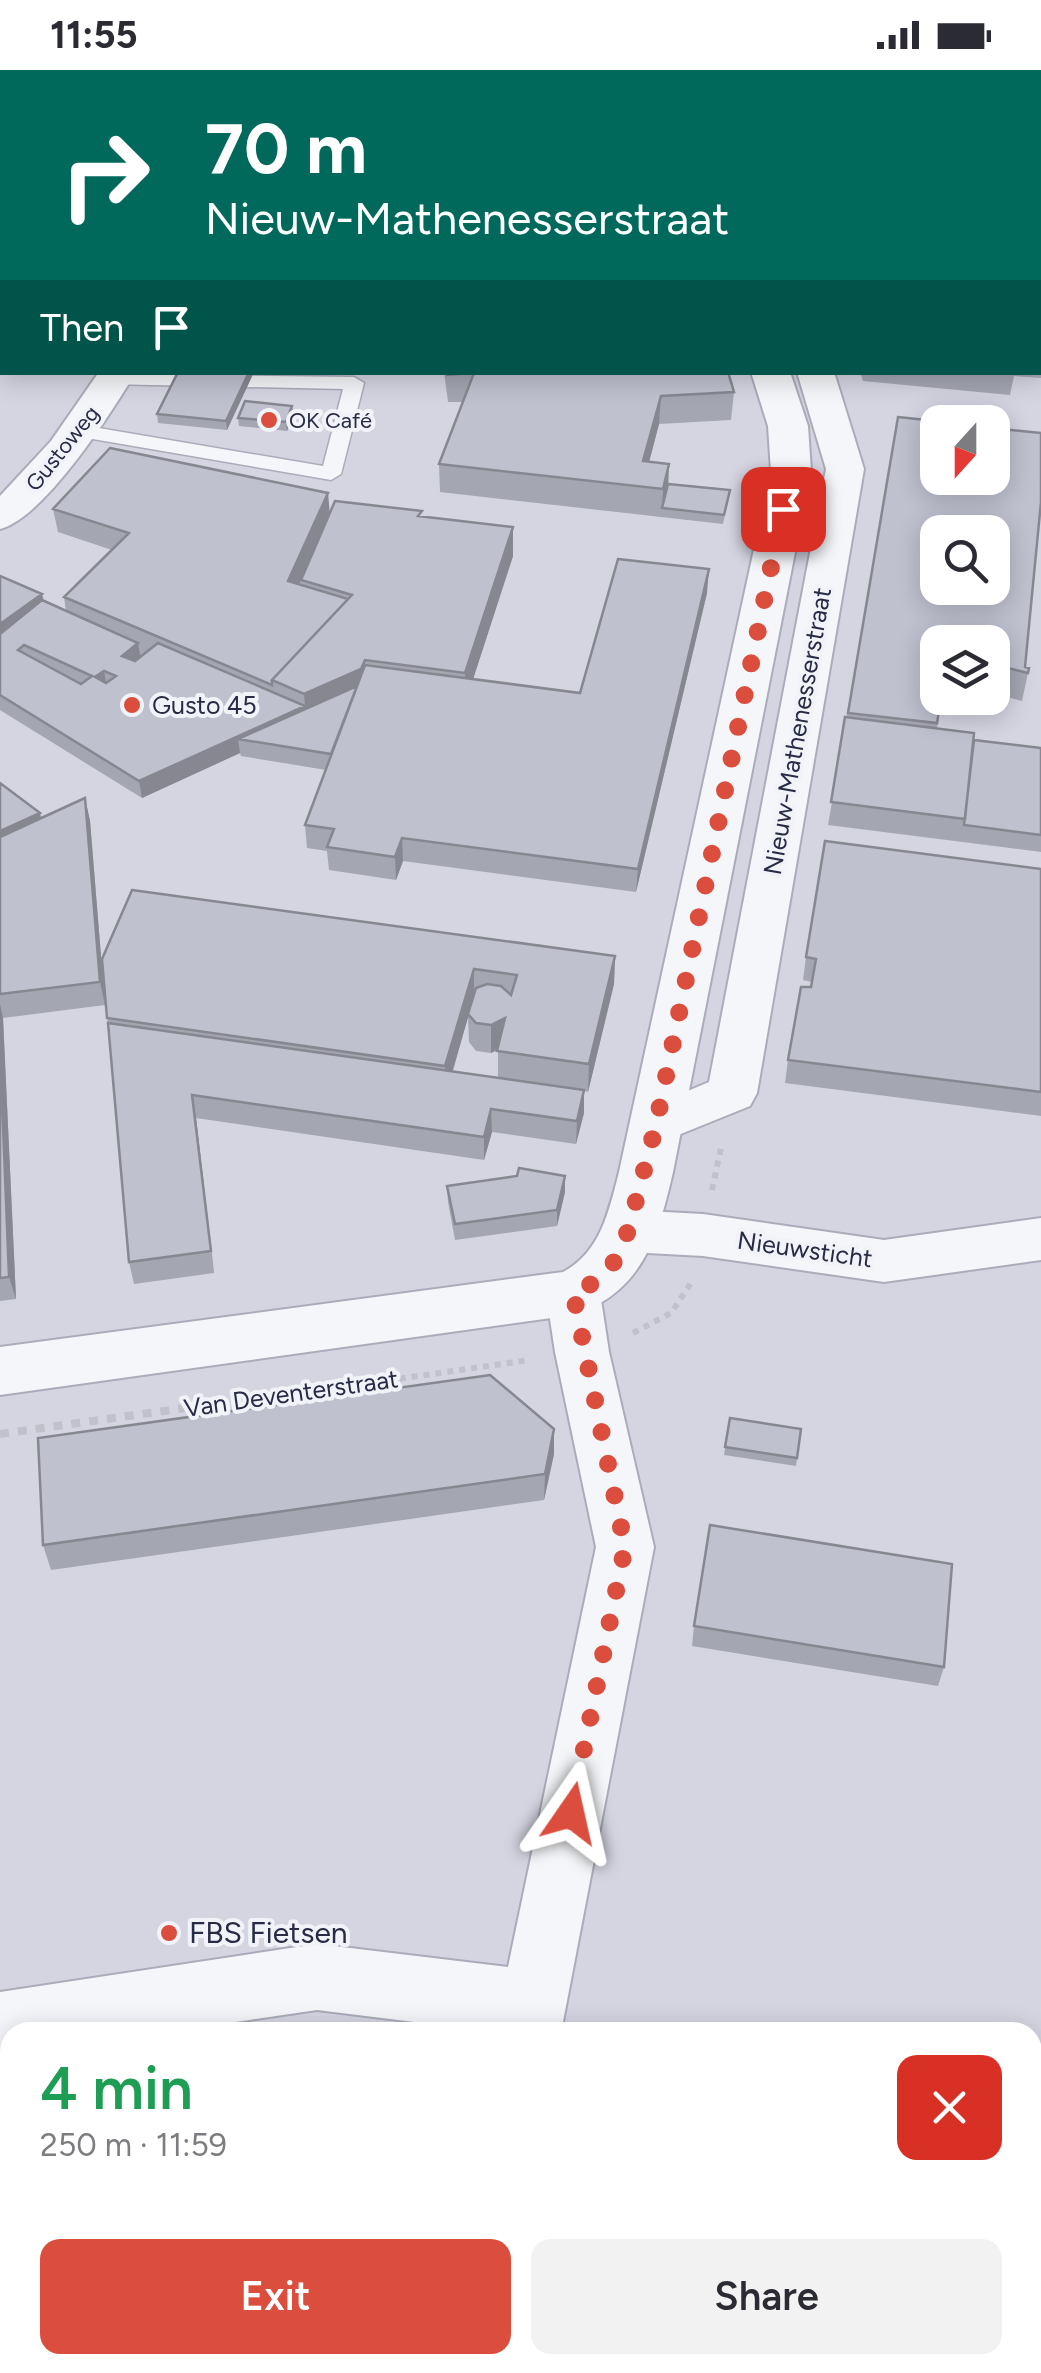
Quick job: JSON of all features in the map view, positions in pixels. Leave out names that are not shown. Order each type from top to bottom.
[{"type":"street","points":[[0,1371],[573,1292],[586,1288],[612,1266],[628,1231],[656,1125],[791,471],[788,426],[771,375]]},
{"type":"street","name":"Nieuw-Mathenesserstraat","points":[[732,1093],[845,470],[817,375]]},
{"type":"street","name":"Gustoweg","points":[[0,517],[28,492],[81,431],[115,376]]},
{"type":"street","points":[[656,1125],[732,1093]]},
{"type":"street","name":"Nieuwsticht","points":[[628,1231],[702,1235],[884,1261],[1041,1238]]},
{"type":"street","points":[[20,2022],[316,1977],[531,2018],[625,1547],[582,1352],[573,1292]]},
{"type":"lane","points":[[81,431],[331,474],[354,383],[115,376]]},
{"type":"path","points":[[582,1352],[671,1313],[693,1282],[732,1093]]},
{"type":"path","name":"Van Deventerstraat","points":[[0,1434],[582,1352]]},
{"type":"shaded area","points":[[0,375],[1041,375],[1041,2022],[0,2022]]},
{"type":"building","points":[[176,375],[248,375],[226,421],[157,414]]},
{"type":"building","points":[[473,375],[729,375],[734,392],[661,396],[643,461],[669,464],[663,489],[439,464]]},
{"type":"building","points":[[245,401],[292,406],[286,422],[238,418]]},
{"type":"building","points":[[898,417],[920,419],[920,495],[1010,495],[1010,430],[1041,433],[1041,502],[1025,667],[1029,668],[1028,673],[1010,668],[1010,625],[920,625],[920,715],[938,715],[937,723],[848,713]]},
{"type":"building","points":[[110,448],[328,493],[288,581],[348,599],[272,680],[272,685],[64,597],[129,533],[53,509]]},
{"type":"building","points":[[668,484],[730,490],[724,515],[662,508]]},
{"type":"building","points":[[335,501],[513,527],[465,673],[365,660],[361,669],[304,694],[272,680],[352,595],[301,580]]},
{"type":"building","points":[[618,559],[709,569],[638,869],[402,838],[395,857],[327,847],[334,829],[305,825],[365,665],[580,693]]},
{"type":"building","points":[[0,576],[42,594],[0,624]]},
{"type":"building","name":"Gusto 45","points":[[42,600],[138,643],[122,656],[135,661],[158,643],[305,706],[139,781],[0,695],[0,634]],"holes":[[[24,645],[92,676],[81,684],[18,650]],[[104,671],[116,676],[106,683],[95,677]]]},
{"type":"building","points":[[357,686],[331,754],[238,739]]},
{"type":"building","points":[[845,717],[974,733],[965,819],[831,802]]},
{"type":"building","points":[[974,740],[1041,748],[1041,835],[964,825]]},
{"type":"building","points":[[0,783],[40,813],[0,831]]},
{"type":"building","points":[[85,798],[100,982],[0,994],[0,837]]},
{"type":"building","points":[[825,841],[1041,869],[1041,1092],[788,1060],[801,987],[811,987],[816,959],[806,957]]},
{"type":"building","points":[[132,890],[615,956],[589,1064],[497,1051],[505,1018],[491,1025],[476,1023],[468,1014],[476,988],[487,984],[501,986],[511,995],[517,975],[474,969],[445,1066],[107,1018],[102,959]]},
{"type":"building","points":[[108,1023],[584,1090],[577,1121],[491,1109],[484,1137],[192,1095],[211,1251],[129,1262]]},
{"type":"building","points":[[0,1050],[9,1277],[0,1278]]},
{"type":"building","points":[[519,1168],[565,1176],[557,1210],[455,1224],[447,1186],[517,1176]]},
{"type":"building","points":[[490,1375],[554,1429],[545,1474],[43,1545],[38,1438]]},
{"type":"building","points":[[730,1418],[801,1429],[797,1458],[725,1447]]},
{"type":"building","points":[[710,1525],[952,1564],[944,1667],[694,1626]]},
{"type":"place","name":"OK Café","points":[[269,420]]},
{"type":"place","name":"Gusto 45","points":[[132,705]]},
{"type":"place","name":"FBS Fietsen","points":[[169,1933]]},
{"type":"route","points":[[571,1813],[625,1547],[582,1352],[573,1292],[586,1288],[612,1266],[628,1231],[656,1125],[783,509]]}]
